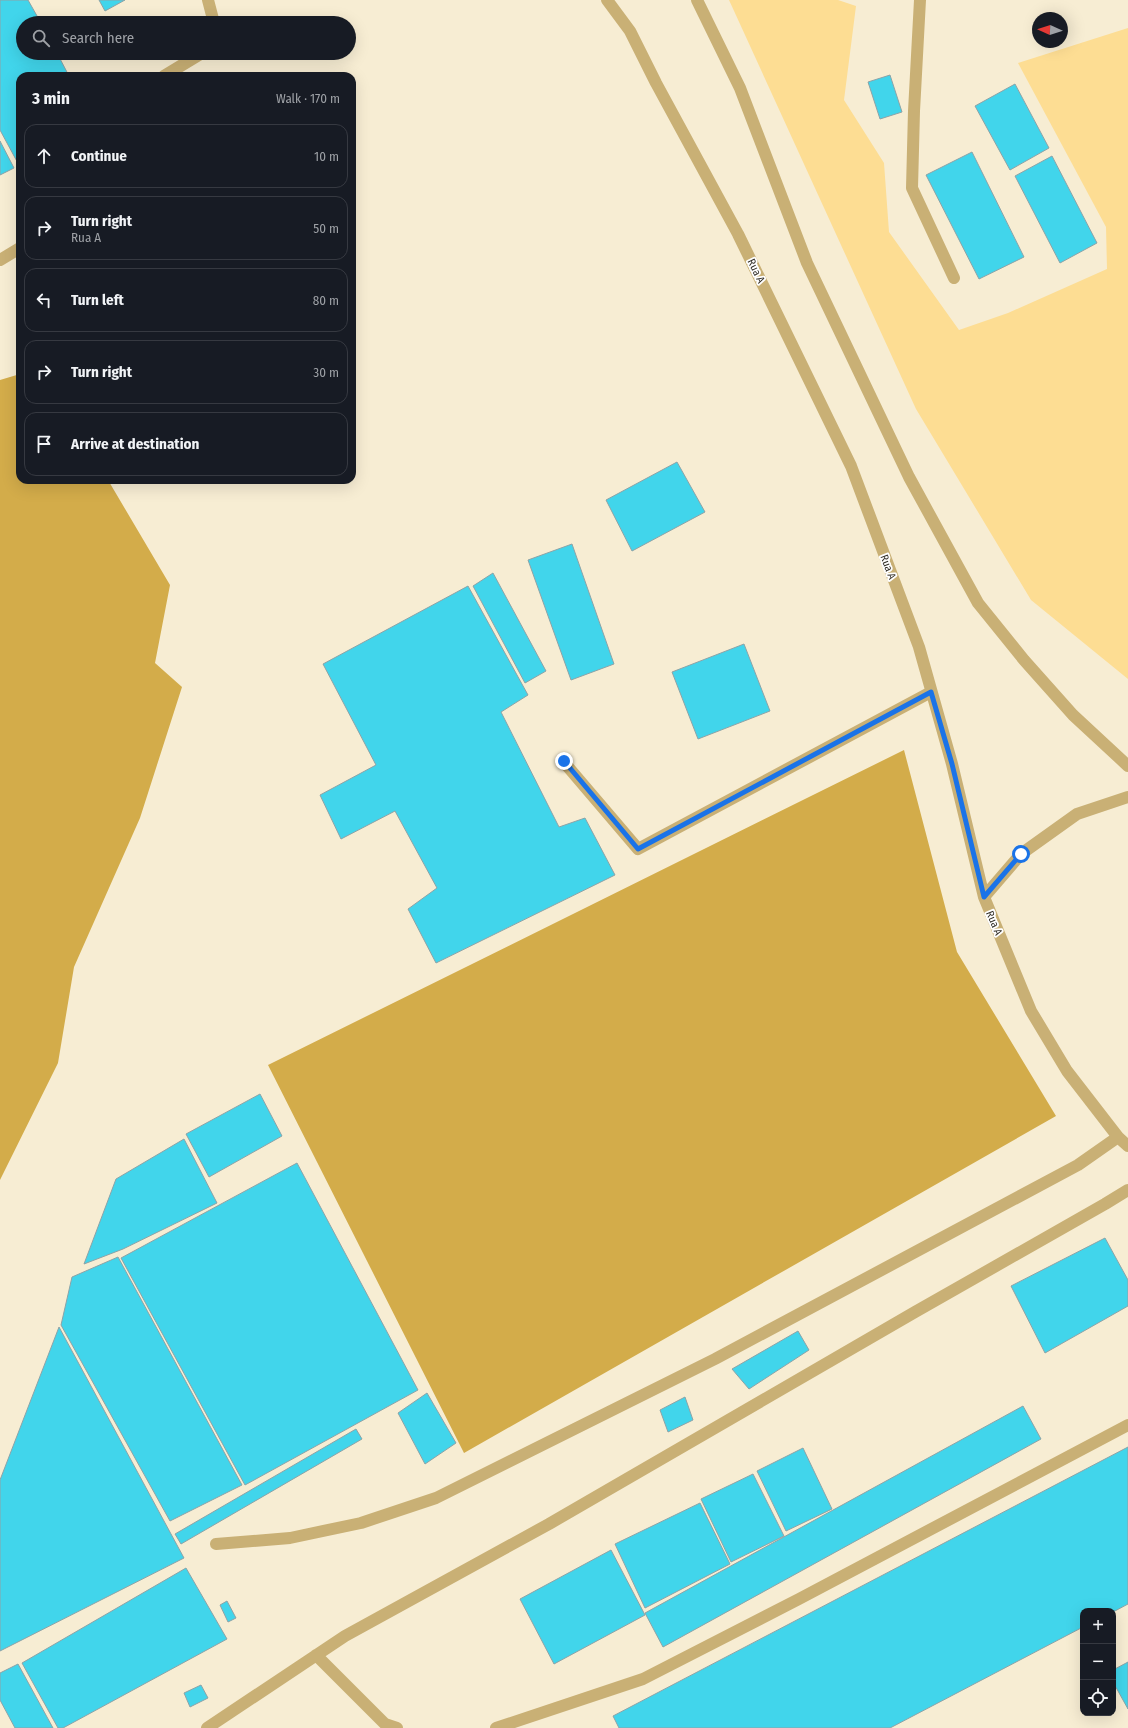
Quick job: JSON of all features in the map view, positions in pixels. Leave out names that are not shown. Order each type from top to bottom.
[{"type":"street","points":[[208,0],[212,16]]},
{"type":"street","name":"Rua A","points":[[606,0],[630,31],[656,83],[738,234],[851,466],[919,647],[952,764],[984,897],[1031,1011],[1067,1071],[1118,1137],[1128,1146]]},
{"type":"street","points":[[697,0],[740,88],[807,263],[909,477],[975,596],[1024,660],[1063,704],[1128,766]]},
{"type":"street","points":[[920,0],[914,111],[912,188],[954,278]]},
{"type":"street","points":[[171,72],[190,60]]},
{"type":"street","points":[[0,260],[16,250]]},
{"type":"street","points":[[564,761],[638,849],[931,692]]},
{"type":"street","points":[[984,897],[1021,854],[1077,814],[1128,797]]},
{"type":"street","points":[[216,1544],[290,1538],[361,1523],[436,1498],[715,1359],[1078,1165],[1118,1137]]},
{"type":"street","points":[[207,1728],[346,1636],[548,1524],[1128,1190]]},
{"type":"street","points":[[496,1728],[643,1679],[799,1599],[1128,1425]]},
{"type":"street","points":[[316,1655],[385,1724],[397,1728]]},
{"type":"shaded area","points":[[0,0],[1128,0],[1128,1728],[0,1728]]},
{"type":"shaded area","points":[[729,0],[838,0],[856,6],[844,100],[884,163],[889,232],[959,330],[1008,313],[1107,269],[1106,227],[1018,63],[1128,28],[1128,679],[1031,600],[916,409]]},
{"type":"shaded area","points":[[16,375],[16,484],[110,484],[170,585],[155,663],[182,687],[140,818],[74,967],[58,1063],[0,1180],[0,380]]},
{"type":"shaded area","points":[[904,750],[957,952],[1056,1116],[464,1453],[268,1065]]},
{"type":"building","points":[[0,0],[28,0],[37,16],[16,16],[16,60],[61,60],[67,72],[16,72],[16,160],[0,130]]},
{"type":"building","points":[[99,0],[125,0],[105,11]]},
{"type":"building","points":[[890,75],[902,112],[880,119],[868,82]]},
{"type":"building","points":[[1015,84],[1049,148],[1010,170],[975,106]]},
{"type":"building","points":[[0,141],[14,168],[0,175]]},
{"type":"building","points":[[972,152],[1024,257],[979,279],[926,175]]},
{"type":"building","points":[[1052,156],[1097,243],[1060,263],[1015,176]]},
{"type":"building","points":[[677,462],[705,512],[632,551],[606,500]]},
{"type":"building","points":[[572,544],[614,664],[571,680],[528,560]]},
{"type":"building","points":[[493,573],[546,671],[525,683],[473,586]]},
{"type":"building","points":[[468,586],[528,695],[501,712],[559,827],[585,818],[615,875],[436,963],[408,909],[437,888],[395,811],[341,839],[320,795],[376,765],[323,664]]},
{"type":"building","points":[[744,644],[770,711],[698,739],[672,672]]},
{"type":"building","points":[[260,1094],[282,1136],[209,1177],[186,1134]]},
{"type":"building","points":[[184,1139],[217,1203],[123,1249],[84,1264],[116,1179]]},
{"type":"building","points":[[297,1163],[418,1390],[245,1485],[121,1258]]},
{"type":"building","points":[[1105,1238],[1128,1280],[1128,1306],[1045,1353],[1011,1286]]},
{"type":"building","points":[[118,1257],[242,1485],[170,1521],[61,1325],[72,1277]]},
{"type":"building","points":[[59,1327],[184,1558],[0,1651],[0,1480]]},
{"type":"building","points":[[798,1331],[809,1350],[749,1389],[732,1369]]},
{"type":"building","points":[[427,1393],[456,1443],[425,1464],[398,1413]]},
{"type":"building","points":[[685,1397],[693,1420],[668,1432],[660,1410]]},
{"type":"building","points":[[1023,1406],[1041,1439],[663,1647],[645,1613]]},
{"type":"building","points":[[356,1429],[362,1439],[181,1544],[175,1534]]},
{"type":"building","points":[[1128,1447],[1128,1604],[1116,1610],[1116,1608],[1080,1608],[1080,1629],[890,1728],[619,1728],[613,1716]]},
{"type":"building","points":[[803,1448],[832,1509],[786,1531],[757,1471]]},
{"type":"building","points":[[753,1474],[784,1536],[731,1562],[701,1499]]},
{"type":"building","points":[[700,1503],[730,1564],[645,1608],[615,1544]]},
{"type":"building","points":[[611,1550],[645,1615],[554,1664],[520,1599]]},
{"type":"building","points":[[186,1568],[227,1639],[63,1728],[58,1728],[22,1663]]},
{"type":"building","points":[[227,1601],[236,1618],[228,1622],[220,1605]]},
{"type":"building","points":[[1128,1662],[1128,1709],[1116,1687],[1116,1668]]},
{"type":"building","points":[[18,1664],[53,1728],[15,1728],[0,1700],[0,1673]]},
{"type":"building","points":[[201,1685],[208,1698],[190,1707],[184,1693]]},
{"type":"route","points":[[564,761],[638,849],[931,692],[952,764],[984,897],[1021,854]]}]
